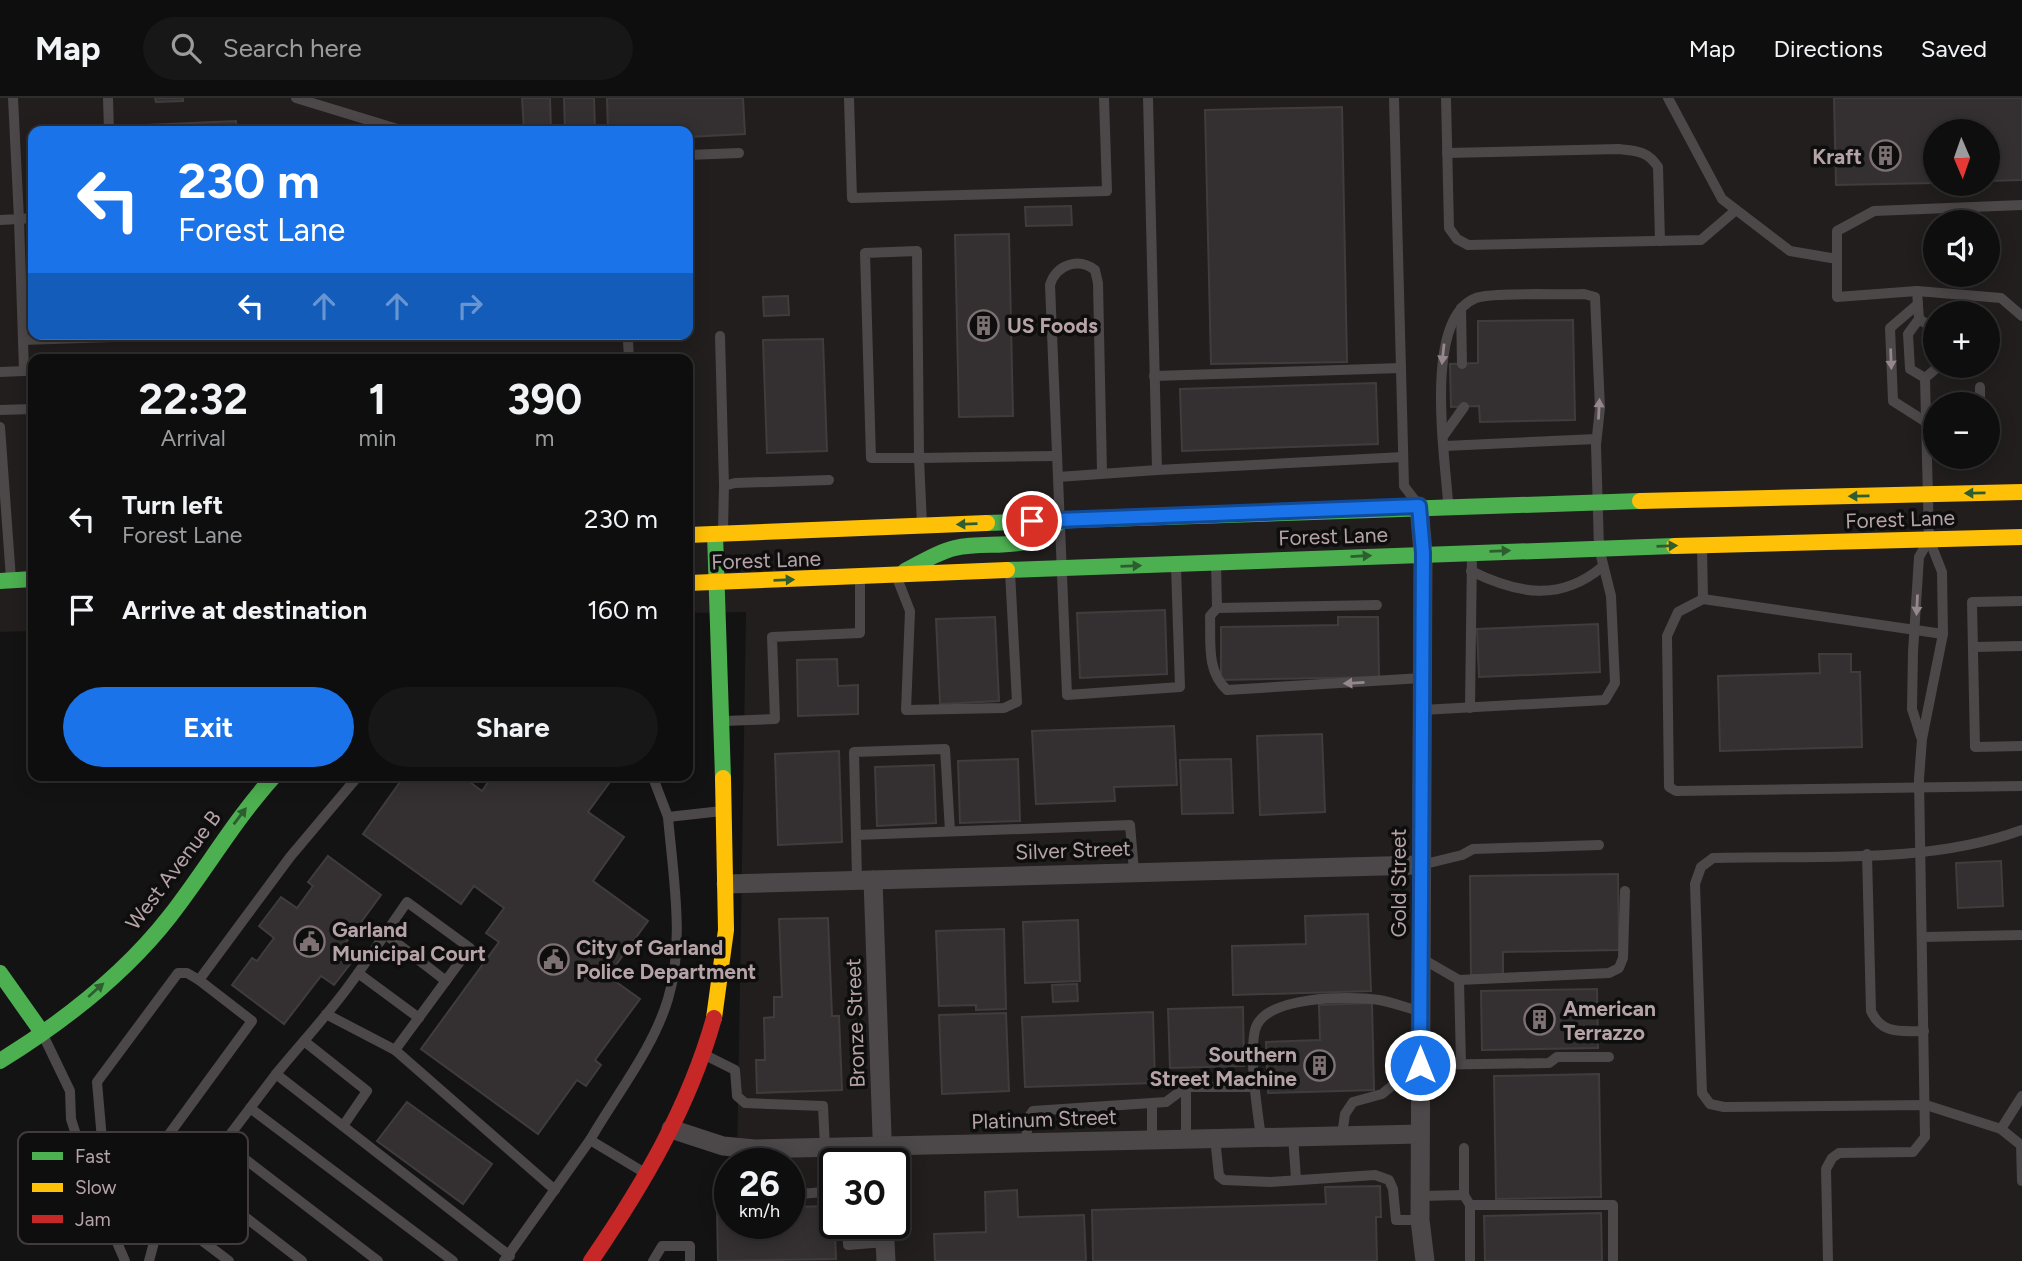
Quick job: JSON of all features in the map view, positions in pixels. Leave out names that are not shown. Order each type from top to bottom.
[{"type":"main road","name":"Forest Lane","points":[[693,535],[1419,506],[2022,492]]},
{"type":"main road","points":[[896,576],[953,548],[1040,539],[1053,531],[1060,520]]},
{"type":"main road","points":[[591,1261],[649,1175],[687,1098],[715,1013],[723,974],[726,884],[716,583],[719,534]]},
{"type":"main road","name":"Forest Lane","points":[[693,583],[1423,553],[2022,537]]},
{"type":"main road","points":[[5,580],[28,579]]},
{"type":"main road","name":"West Avenue B","points":[[0,1061],[80,1004],[152,937],[253,798],[269,781]]},
{"type":"main road","points":[[0,973],[41,1031]]},
{"type":"street","name":"Gold Street","points":[[1419,506],[1423,553],[1420,1220],[1424,1261]]},
{"type":"street","name":"Silver Street","points":[[726,884],[1420,865]]},
{"type":"street","name":"Bronze Street","points":[[865,880],[882,1148]]},
{"type":"street","name":"Platinum Street","points":[[671,1129],[726,1148]]},
{"type":"street","name":"Platinum Street","points":[[910,1152],[1026,1142],[1420,1134]]},
{"type":"street","name":"Platinum Street","points":[[805,1149],[832,1148]]},
{"type":"lane","points":[[0,372],[24,371],[13,98]]},
{"type":"lane","points":[[108,98],[109,126]]},
{"type":"lane","points":[[296,98],[388,126]]},
{"type":"lane","points":[[849,98],[852,198],[1107,191],[1104,98]]},
{"type":"lane","points":[[1148,98],[1157,470]]},
{"type":"lane","points":[[1394,98],[1404,486],[1419,506]]},
{"type":"lane","points":[[1446,98],[1449,228],[1457,239],[1468,245],[1701,240],[1736,210]]},
{"type":"lane","points":[[1668,98],[1722,200],[1790,251],[1837,259]]},
{"type":"lane","points":[[1673,109],[1677,98]]},
{"type":"lane","points":[[1447,153],[1619,149],[1643,152],[1651,156],[1658,167],[1660,241]]},
{"type":"lane","points":[[693,155],[738,153]]},
{"type":"lane","points":[[2022,205],[1874,211],[1837,231],[1837,297],[1917,291],[2001,298],[2022,316]]},
{"type":"lane","points":[[0,220],[28,218]]},
{"type":"lane","points":[[922,526],[919,458],[917,251],[865,253],[871,457],[919,458],[1055,456]]},
{"type":"lane","points":[[1102,473],[1098,283],[1095,270],[1088,264],[1074,263],[1058,270],[1050,285],[1067,695],[1180,687],[1175,564]]},
{"type":"lane","points":[[1917,291],[1919,319],[1908,334],[1910,369],[1923,377]]},
{"type":"lane","points":[[1422,710],[1605,700],[1615,683],[1611,596],[1599,548],[1596,439],[1600,408],[1595,297],[1584,294],[1477,298],[1461,307],[1442,348],[1448,506]]},
{"type":"lane","points":[[1918,304],[1890,328],[1893,401],[1923,418]]},
{"type":"lane","points":[[1461,307],[1462,363]]},
{"type":"lane","points":[[1919,319],[1923,322]]},
{"type":"lane","points":[[719,534],[724,486],[720,336]]},
{"type":"lane","points":[[23,340],[28,340]]},
{"type":"lane","points":[[628,341],[629,354]]},
{"type":"lane","points":[[1154,376],[1401,368]]},
{"type":"lane","points":[[1925,378],[1927,392]]},
{"type":"lane","points":[[1980,387],[1980,392]]},
{"type":"lane","points":[[1445,441],[1464,407]]},
{"type":"lane","points":[[0,410],[28,409]]},
{"type":"lane","points":[[0,427],[5,580]]},
{"type":"lane","points":[[1445,441],[1596,439]]},
{"type":"lane","points":[[1058,477],[1403,457]]},
{"type":"lane","points":[[1828,1261],[1826,1169],[1832,1158],[1839,1153],[1913,1152],[1925,1137],[1920,788],[1922,739],[1943,634],[1942,572],[1929,539],[1929,469]]},
{"type":"lane","points":[[724,486],[735,483],[829,480]]},
{"type":"lane","points":[[1922,739],[1912,709],[1919,557],[1929,539]]},
{"type":"lane","points":[[1702,545],[1703,600]]},
{"type":"lane","points":[[1470,708],[1472,552]]},
{"type":"lane","points":[[1216,562],[1217,608],[1210,616],[1211,661],[1217,681],[1227,690],[1422,678]]},
{"type":"lane","points":[[1471,571],[1515,590],[1532,593],[1570,587],[1602,567]]},
{"type":"lane","points":[[896,576],[910,611],[906,710],[1004,708],[1017,702],[1010,571]]},
{"type":"lane","points":[[721,721],[775,719],[772,637],[860,633],[860,577]]},
{"type":"lane","points":[[1943,634],[1703,600],[1678,612],[1667,636],[1669,787],[1676,791],[2022,786]]},
{"type":"lane","points":[[2022,601],[1972,602],[1975,747],[2022,746]]},
{"type":"lane","points":[[1217,608],[1377,605]]},
{"type":"lane","points":[[1973,647],[2022,646]]},
{"type":"lane","points":[[865,880],[856,835],[853,752],[945,749],[950,831]]},
{"type":"lane","points":[[199,980],[290,858],[354,781]]},
{"type":"lane","points":[[276,1074],[507,1258],[590,1140],[652,1036],[668,998],[676,945],[668,817],[654,781]]},
{"type":"lane","points":[[668,817],[725,811]]},
{"type":"lane","points":[[856,835],[1130,825],[1133,871]]},
{"type":"lane","points":[[2022,830],[1996,839],[1922,853],[1713,858],[1701,867],[1695,884],[1702,1093],[1710,1104],[1724,1107],[1926,1105],[2001,1129],[2021,1145],[2022,1181]]},
{"type":"lane","points":[[1420,865],[1462,855],[1474,849],[1600,845]]},
{"type":"lane","points":[[1867,854],[1871,1012],[1877,1024],[1889,1031],[1924,1031]]},
{"type":"lane","points":[[1420,958],[1458,980],[1609,974],[1619,968],[1623,958],[1625,891]]},
{"type":"lane","points":[[232,1132],[358,973],[407,902],[470,948],[395,1051]]},
{"type":"lane","points":[[385,934],[446,981]]},
{"type":"lane","points":[[1923,937],[2022,935]]},
{"type":"lane","points":[[101,1132],[97,1082],[178,973],[187,973],[252,1021],[171,1132]]},
{"type":"lane","points":[[358,973],[419,1018]]},
{"type":"lane","points":[[1458,980],[1461,1064]]},
{"type":"lane","points":[[1261,1137],[1255,1087],[1255,1028],[1267,1013],[1281,1005],[1357,998],[1382,1000],[1420,1011]]},
{"type":"lane","points":[[326,1014],[395,1051],[555,1190]]},
{"type":"lane","points":[[41,1031],[70,1091],[71,1119],[75,1132]]},
{"type":"lane","points":[[304,1041],[367,1091],[343,1126]]},
{"type":"lane","points":[[702,1053],[735,1070],[737,1096],[746,1103],[823,1106],[825,1147]]},
{"type":"lane","points":[[1342,1135],[1345,1114],[1353,1102],[1382,1094],[1399,1080],[1420,1072],[1461,1064],[1549,1063],[1557,1057],[1609,1057]]},
{"type":"lane","points":[[1026,1142],[1028,1118],[1033,1111],[1166,1102],[1186,1087],[1255,1087]]},
{"type":"lane","points":[[1186,1087],[1186,1138]]},
{"type":"lane","points":[[2001,1129],[2022,1096]]},
{"type":"lane","points":[[1152,1103],[1152,1139]]},
{"type":"lane","points":[[250,1108],[453,1261]]},
{"type":"lane","points":[[1293,1136],[1296,1179]]},
{"type":"lane","points":[[1215,1138],[1218,1170],[1224,1180],[1270,1182],[1375,1175],[1389,1180],[1393,1189],[1396,1220],[1420,1220]]},
{"type":"lane","points":[[590,1140],[649,1175]]},
{"type":"lane","points":[[1464,1148],[1464,1195],[1470,1205],[1470,1261]]},
{"type":"lane","points":[[248,1161],[378,1261]]},
{"type":"lane","points":[[1420,1196],[1464,1195]]},
{"type":"lane","points":[[1470,1205],[1613,1205],[1613,1261]]},
{"type":"lane","points":[[248,1219],[303,1261]]},
{"type":"lane","points":[[848,1239],[848,1245],[885,1242]]},
{"type":"lane","points":[[117,1244],[124,1261]]},
{"type":"lane","points":[[149,1261],[154,1244]]},
{"type":"lane","points":[[206,1244],[229,1261]]},
{"type":"lane","points":[[653,1261],[662,1246],[690,1246],[690,1261]]},
{"type":"shaded area","points":[[0,98],[2022,98],[2022,1261],[735,1261],[736,1239],[805,1239],[805,1148],[737,1148],[746,612],[693,613],[693,354],[28,354],[28,631],[0,632]]},
{"type":"building","points":[[155,98],[183,98],[183,101],[156,102]]},
{"type":"building","points":[[522,98],[550,98],[551,126],[524,126]]},
{"type":"building","points":[[564,98],[594,98],[595,126],[565,126]]},
{"type":"building","points":[[607,98],[743,98],[745,134],[693,137],[693,126],[608,126]]},
{"type":"building","name":"Kraft","points":[[1834,98],[2022,98],[2022,180],[2000,181],[2000,119],[1923,119],[1923,183],[1836,185]]},
{"type":"building","points":[[1342,107],[1347,362],[1211,364],[1205,110]]},
{"type":"building","points":[[236,121],[236,126],[146,126]]},
{"type":"building","points":[[1071,206],[1072,225],[1026,226],[1025,207]]},
{"type":"building","name":"US Foods","points":[[1009,234],[1013,416],[959,417],[955,235]]},
{"type":"building","points":[[788,296],[789,315],[764,316],[763,297]]},
{"type":"building","points":[[1573,320],[1575,420],[1480,422],[1479,406],[1451,407],[1450,364],[1478,363],[1478,321]]},
{"type":"building","points":[[823,339],[827,451],[767,453],[763,340]]},
{"type":"building","points":[[1376,383],[1378,444],[1182,451],[1180,389]]},
{"type":"building","points":[[1165,610],[1167,674],[1080,678],[1077,613]]},
{"type":"building","points":[[995,617],[999,701],[940,704],[936,619]]},
{"type":"building","points":[[1338,617],[1378,617],[1379,677],[1221,680],[1221,627],[1338,625]]},
{"type":"building","points":[[1598,624],[1600,672],[1479,677],[1477,629]]},
{"type":"building","points":[[1819,654],[1851,654],[1851,672],[1860,672],[1862,747],[1720,751],[1718,676],[1820,673]]},
{"type":"building","points":[[837,659],[838,686],[858,685],[858,714],[798,716],[797,660]]},
{"type":"building","points":[[1174,726],[1177,785],[1114,787],[1115,801],[1036,804],[1032,731]]},
{"type":"building","points":[[1322,734],[1325,812],[1260,815],[1257,736]]},
{"type":"building","points":[[839,751],[842,842],[778,845],[775,754]]},
{"type":"building","points":[[1018,759],[1020,821],[960,823],[958,761]]},
{"type":"building","points":[[1231,759],[1233,813],[1182,814],[1180,760]]},
{"type":"building","points":[[934,765],[936,823],[877,826],[875,767]]},
{"type":"building","name":"City of Garland Police Department","points":[[401,781],[468,781],[482,791],[489,781],[611,781],[588,812],[624,837],[593,881],[648,921],[608,976],[640,999],[595,1060],[601,1065],[586,1086],[577,1080],[538,1134],[421,1049],[499,942],[486,933],[504,908],[474,886],[461,904],[363,834]]},
{"type":"building","name":"Garland Municipal Court","points":[[328,856],[381,895],[345,944],[358,954],[334,985],[321,976],[284,1024],[232,985],[252,958],[257,961],[274,938],[259,926],[281,897],[297,908],[313,886],[308,882]]},
{"type":"building","points":[[2001,861],[2003,906],[1958,908],[1956,863]]},
{"type":"building","points":[[1618,874],[1619,950],[1503,952],[1503,975],[1471,975],[1470,876]]},
{"type":"building","points":[[1368,914],[1371,991],[1233,995],[1232,946],[1306,944],[1305,916]]},
{"type":"building","points":[[828,918],[832,1016],[839,1016],[842,1090],[757,1093],[756,1060],[765,1060],[764,1018],[774,1017],[774,997],[782,997],[779,919]]},
{"type":"building","points":[[1078,920],[1080,981],[1025,983],[1023,922]]},
{"type":"building","points":[[1004,929],[1006,1009],[976,1010],[976,1005],[939,1006],[936,931]]},
{"type":"building","points":[[1077,984],[1078,1001],[1053,1002],[1052,985]]},
{"type":"building","name":"American Terrazzo","points":[[1597,989],[1598,1048],[1482,1050],[1481,991]]},
{"type":"building","name":"Southern Street Machine","points":[[1372,1003],[1374,1090],[1268,1093],[1266,1042],[1320,1040],[1319,1005]]},
{"type":"building","points":[[1243,1007],[1244,1066],[1170,1068],[1168,1009]]},
{"type":"building","points":[[1153,1012],[1155,1083],[1025,1087],[1022,1017]]},
{"type":"building","points":[[1006,1013],[1009,1091],[942,1094],[939,1015]]},
{"type":"building","points":[[1599,1074],[1601,1197],[1496,1199],[1494,1076]]},
{"type":"building","points":[[407,1102],[492,1164],[463,1204],[377,1141]]},
{"type":"building","points":[[1380,1186],[1381,1217],[1376,1217],[1377,1261],[1093,1261],[1092,1210],[1326,1204],[1325,1187]]},
{"type":"building","points":[[1017,1190],[1018,1217],[1084,1215],[1086,1261],[935,1261],[934,1234],[986,1232],[985,1192]]},
{"type":"building","points":[[819,1206],[819,1239],[835,1239],[836,1259],[718,1261],[718,1239],[805,1239],[805,1207]]},
{"type":"building","points":[[1601,1213],[1602,1261],[1485,1261],[1484,1216]]},
{"type":"traffic: fast","points":[[987,523],[1640,501]]},
{"type":"traffic: fast","points":[[905,571],[955,548],[1036,539],[1058,523]]},
{"type":"traffic: fast","points":[[715,534],[723,778]]},
{"type":"traffic: fast","points":[[1007,570],[1674,546]]},
{"type":"traffic: fast","points":[[0,581],[28,579]]},
{"type":"traffic: fast","points":[[0,1061],[69,1014],[133,958],[170,916],[270,781]]},
{"type":"traffic: fast","points":[[0,973],[41,1031]]},
{"type":"traffic: slow","points":[[1640,501],[2022,492]]},
{"type":"traffic: slow","points":[[693,535],[987,523]]},
{"type":"traffic: slow","points":[[1674,546],[2022,537]]},
{"type":"traffic: slow","points":[[693,583],[1007,570]]},
{"type":"traffic: slow","points":[[714,1018],[726,930],[723,778]]},
{"type":"traffic: jam","points":[[591,1261],[663,1144],[692,1083],[714,1018]]},
{"type":"place","name":"Kraft","points":[[1885,156]]},
{"type":"place","name":"US Foods","points":[[984,325]]},
{"type":"place","name":"Garland Municipal Court","points":[[309,941]]},
{"type":"place","name":"City of Garland Police Department","points":[[553,959]]},
{"type":"place","name":"American Terrazzo","points":[[1540,1020]]},
{"type":"place","name":"Southern Street Machine","points":[[1320,1066]]},
{"type":"route","points":[[1032,521],[1419,506],[1423,553],[1420,1065]]}]
